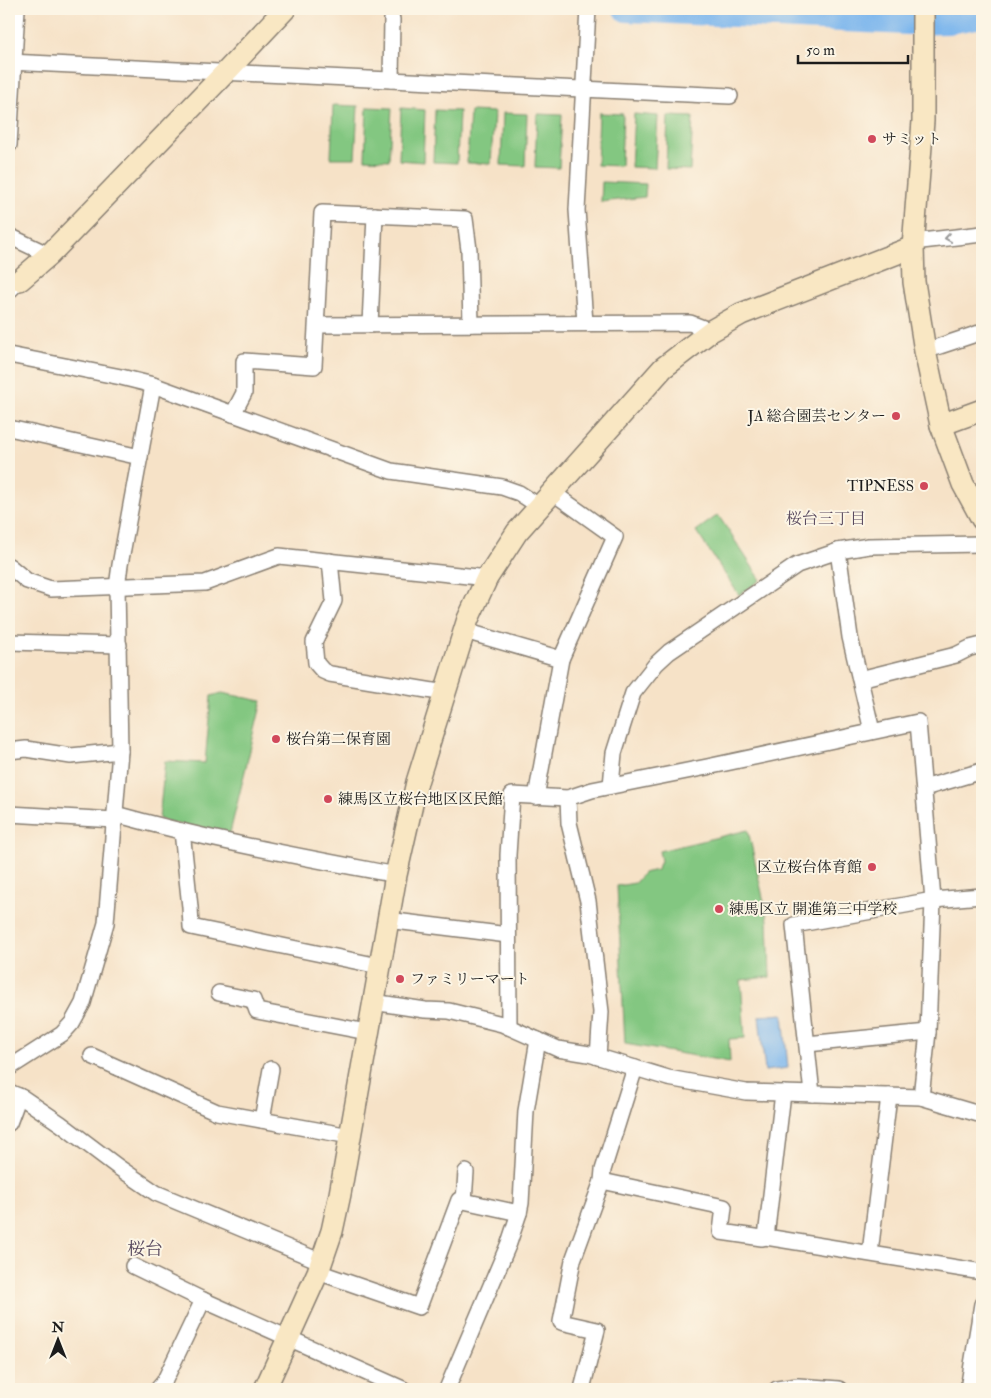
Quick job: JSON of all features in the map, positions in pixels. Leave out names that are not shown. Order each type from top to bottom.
[{"type":"street","points":[[9,145],[11,62],[17,9]]},
{"type":"street","points":[[585,323],[577,210],[588,9]]},
{"type":"street","points":[[923,9],[924,121],[913,245],[914,282],[925,351],[941,425],[963,484],[982,520]]},
{"type":"street","points":[[15,286],[49,255],[282,12]]},
{"type":"street","points":[[391,80],[392,19]]},
{"type":"street","points":[[11,62],[730,96]]},
{"type":"street","points":[[233,414],[244,393],[244,361],[314,366],[322,213],[465,219],[471,324]]},
{"type":"street","points":[[370,325],[375,216]]},
{"type":"street","points":[[265,1389],[320,1267],[332,1231],[387,920],[417,782],[468,619],[487,578],[516,532],[663,368],[711,331],[741,314],[913,245],[982,234]]},
{"type":"street","points":[[9,236],[49,255]]},
{"type":"street","points":[[317,325],[690,323],[711,331]]},
{"type":"street","points":[[925,351],[982,332]]},
{"type":"street","points":[[9,355],[153,385],[391,471],[502,487],[546,499],[615,537],[561,659],[536,796]]},
{"type":"street","points":[[9,1068],[62,1034],[72,1023],[83,1003],[106,923],[120,751],[117,587],[153,385]]},
{"type":"street","points":[[941,425],[982,410]]},
{"type":"street","points":[[9,428],[140,457]]},
{"type":"street","points":[[611,786],[614,754],[633,693],[656,664],[669,652],[796,565],[838,551],[870,546],[982,544]]},
{"type":"street","points":[[838,551],[850,637],[872,731]]},
{"type":"street","points":[[9,566],[27,581],[51,590],[205,583],[279,556],[487,578]]},
{"type":"street","points":[[330,561],[334,601],[314,642],[316,663],[323,671],[330,674],[445,693]]},
{"type":"street","points":[[464,631],[561,659]]},
{"type":"street","points":[[9,642],[119,645]]},
{"type":"street","points":[[860,679],[956,655],[970,648],[982,645]]},
{"type":"street","points":[[509,1027],[508,855],[512,795],[568,798],[592,790],[918,722],[934,900],[928,1032],[921,1097]]},
{"type":"street","points":[[9,751],[26,749],[70,756],[120,751]]},
{"type":"street","points":[[924,788],[982,771]]},
{"type":"street","points":[[568,798],[569,823],[588,901],[601,1012],[598,1057]]},
{"type":"street","points":[[9,814],[115,817],[232,843],[396,875]]},
{"type":"street","points":[[182,832],[190,907],[190,927],[379,966]]},
{"type":"street","points":[[812,1094],[794,925],[934,900],[982,896]]},
{"type":"street","points":[[387,920],[508,935]]},
{"type":"street","points":[[219,993],[253,1000],[257,1011],[368,1032]]},
{"type":"street","points":[[373,1002],[425,1010],[449,1011],[502,1024],[558,1048],[598,1057],[668,1078],[746,1092],[921,1097],[982,1115]]},
{"type":"street","points":[[807,1044],[928,1032]]},
{"type":"street","points":[[447,1389],[509,1243],[519,1213],[526,1111],[538,1040]]},
{"type":"street","points":[[92,1056],[217,1112],[350,1136]]},
{"type":"street","points":[[582,1389],[597,1330],[561,1322],[573,1260],[602,1181],[603,1170],[635,1068]]},
{"type":"street","points":[[262,1120],[271,1069]]},
{"type":"street","points":[[766,1236],[783,1093]]},
{"type":"street","points":[[9,1123],[14,1094],[61,1124],[156,1193],[320,1267],[419,1307],[459,1200],[519,1213]]},
{"type":"street","points":[[870,1253],[889,1096]]},
{"type":"street","points":[[464,1201],[466,1172]]},
{"type":"street","points":[[602,1181],[724,1207],[721,1232],[762,1238],[766,1236],[982,1272]]},
{"type":"street","points":[[133,1266],[203,1300],[403,1389]]},
{"type":"street","points":[[158,1389],[164,1382],[203,1300]]},
{"type":"street","points":[[968,1389],[982,1304]]},
{"type":"street","points":[[777,1389],[798,1386],[839,1389]]},
{"type":"green space","points":[[333,105],[358,106],[355,158],[331,158]]},
{"type":"green space","points":[[367,107],[392,108],[389,160],[365,159]]},
{"type":"green space","points":[[401,108],[425,110],[423,162],[399,160]]},
{"type":"green space","points":[[435,110],[459,111],[457,163],[433,162]]},
{"type":"green space","points":[[470,111],[494,112],[491,164],[467,163]]},
{"type":"green space","points":[[503,113],[527,114],[525,166],[501,165]]},
{"type":"green space","points":[[599,113],[623,114],[621,166],[597,165]]},
{"type":"green space","points":[[537,114],[562,115],[559,168],[535,167]]},
{"type":"green space","points":[[634,114],[658,116],[655,168],[631,167]]},
{"type":"green space","points":[[668,116],[693,117],[690,170],[666,169]]},
{"type":"green space","points":[[602,182],[646,184],[645,197],[601,202]]},
{"type":"green space","points":[[718,515],[761,580],[739,595],[696,531]]},
{"type":"green space","points":[[222,693],[262,701],[229,837],[159,819],[165,761],[205,763],[211,696]]},
{"type":"green space","points":[[748,830],[768,920],[770,977],[741,980],[745,1038],[729,1039],[730,1062],[625,1044],[617,886],[635,883],[643,873],[657,870],[661,861],[659,851]]},
{"type":"water","points":[[783,1014],[788,1068],[765,1071],[759,1016]]},
{"type":"waterway","points":[[626,9],[908,22],[949,21],[982,15]]},
{"type":"place","name":"サミット","points":[[872,139]]},
{"type":"place","name":"JA 総合園芸センター","points":[[896,416]]},
{"type":"place","name":"TIPNESS","points":[[924,486]]},
{"type":"place","name":"桜台第二保育園","points":[[276,739]]},
{"type":"place","name":"練馬区立桜台地区区民館","points":[[328,799]]},
{"type":"place","name":"区立桜台体育館","points":[[872,867]]},
{"type":"place","name":"練馬区立 開進第三中学校","points":[[719,909]]},
{"type":"place","name":"ファミリーマート","points":[[400,979]]},
{"type":"district","name":"桜台三丁目","points":[[826,518]]},
{"type":"district","name":"桜台","points":[[145,1249]]}]
